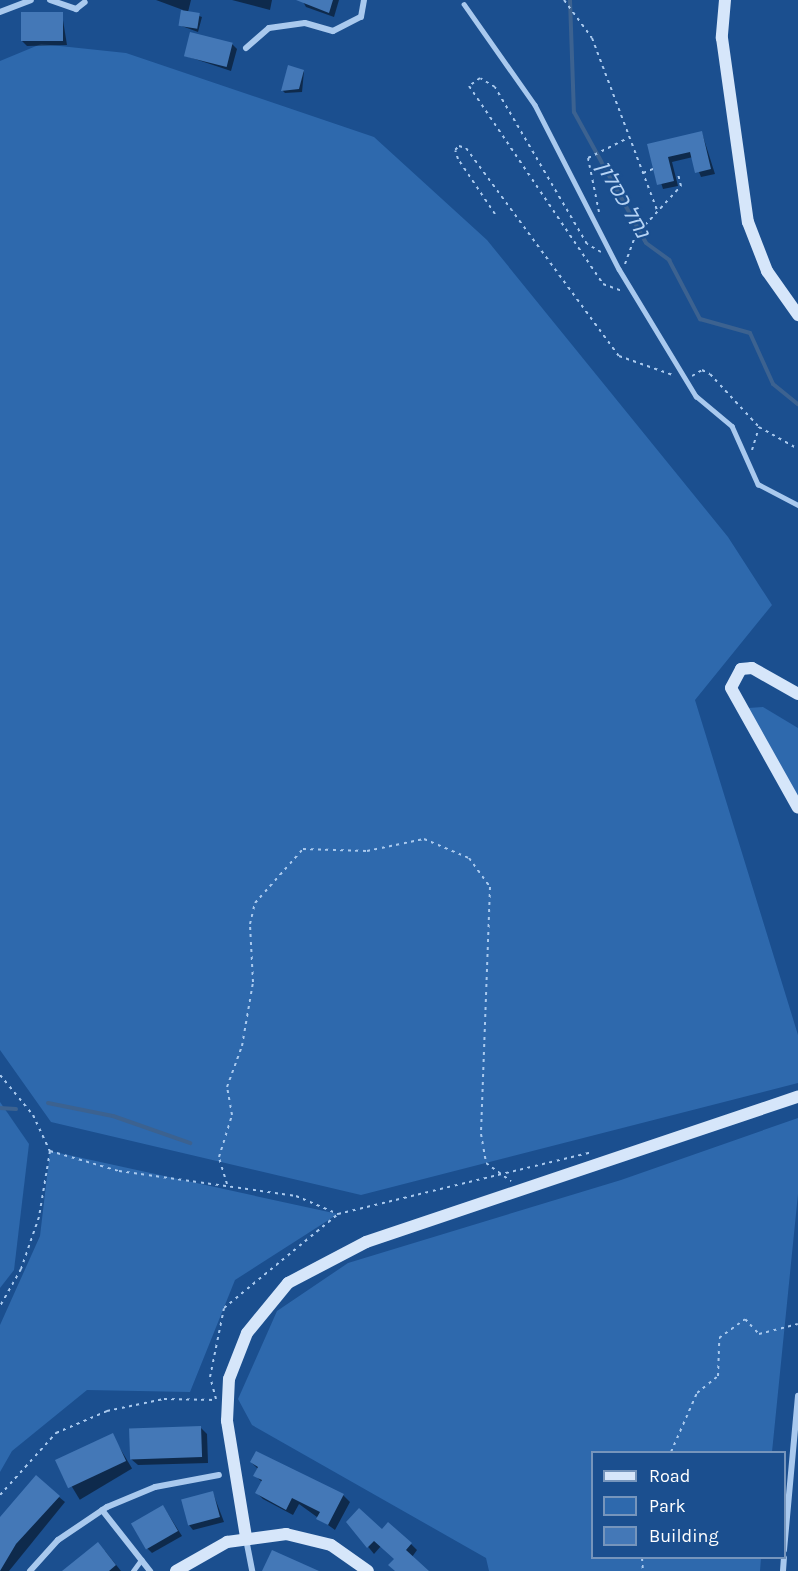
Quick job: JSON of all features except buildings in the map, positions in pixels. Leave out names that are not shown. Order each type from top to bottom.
[{"type":"main road","points":[[725,0],[722,38],[748,222],[767,271],[798,315]]},
{"type":"main road","points":[[798,694],[752,668],[741,669],[731,688],[798,808]]},
{"type":"main road","points":[[246,1538],[227,1408],[229,1378],[247,1333],[288,1283],[366,1242],[527,1190],[798,1097]]},
{"type":"main road","points":[[176,1571],[203,1553],[246,1538],[311,1538],[351,1556],[368,1571]]},
{"type":"street","points":[[0,12],[31,0]]},
{"type":"street","points":[[50,0],[76,9],[85,2]]},
{"type":"street","points":[[246,48],[269,28],[305,23],[333,31],[361,17],[364,0]]},
{"type":"street","points":[[786,1528],[798,1396]]},
{"type":"street","points":[[30,1571],[58,1540],[102,1510],[154,1487],[219,1475]]},
{"type":"street","points":[[102,1510],[150,1571]]},
{"type":"street","points":[[246,1538],[252,1571]]},
{"type":"lane","points":[[464,4],[535,105],[614,260],[690,379],[696,396],[732,426],[758,484],[798,505]]},
{"type":"lane","points":[[133,1571],[141,1560]]},
{"type":"path","points":[[564,0],[592,38],[657,210]]},
{"type":"path","points":[[614,260],[587,244],[495,87],[480,78],[469,86],[603,284],[637,297]]},
{"type":"path","points":[[594,220],[603,208],[588,158],[628,138]]},
{"type":"path","points":[[495,214],[458,159],[455,150],[459,147],[466,148],[619,356],[690,379],[702,370],[710,374],[759,427],[798,449]]},
{"type":"path","points":[[643,173],[653,169]]},
{"type":"path","points":[[619,269],[635,236],[681,186],[678,174]]},
{"type":"path","points":[[749,460],[759,427]]},
{"type":"path","points":[[227,1184],[219,1157],[232,1115],[227,1087],[242,1046],[253,982],[249,924],[255,903],[303,849],[367,851],[424,838],[470,858],[490,887],[481,1134],[486,1163],[497,1174],[527,1190]]},
{"type":"path","points":[[0,1075],[33,1114],[50,1151],[39,1217],[21,1269],[0,1306]]},
{"type":"path","points":[[50,1151],[119,1171],[227,1184],[296,1196],[338,1214]]},
{"type":"path","points":[[216,1400],[210,1377],[224,1308],[338,1214],[497,1174],[597,1152]]},
{"type":"path","points":[[671,1451],[697,1393],[718,1376],[719,1338],[745,1319],[759,1334],[798,1324]]},
{"type":"path","points":[[0,1495],[56,1433],[107,1411],[164,1399],[216,1400],[227,1408]]},
{"type":"green space","points":[[41,44],[126,53],[374,137],[487,240],[728,537],[772,605],[695,700],[798,1035],[798,1083],[361,1195],[51,1122],[0,1050],[0,61]]},
{"type":"green space","points":[[763,707],[798,728],[798,803],[748,708]]},
{"type":"green space","points":[[0,1102],[29,1144],[14,1270],[0,1288]]},
{"type":"green space","points":[[798,1118],[798,1194],[772,1451],[591,1451],[591,1559],[761,1559],[760,1571],[489,1571],[486,1558],[252,1425],[238,1399],[277,1311],[348,1263],[621,1180]]},
{"type":"green space","points":[[50,1151],[338,1214],[235,1280],[190,1392],[87,1390],[12,1451],[0,1472],[0,1325],[40,1236]]},
{"type":"waterway","name":"נחל כסלון","points":[[570,0],[574,112],[646,243],[669,260],[700,319],[750,333],[773,384],[798,404]]},
{"type":"waterway","points":[[48,1103],[113,1116],[190,1143]]},
{"type":"waterway","points":[[0,1108],[16,1109]]}]
